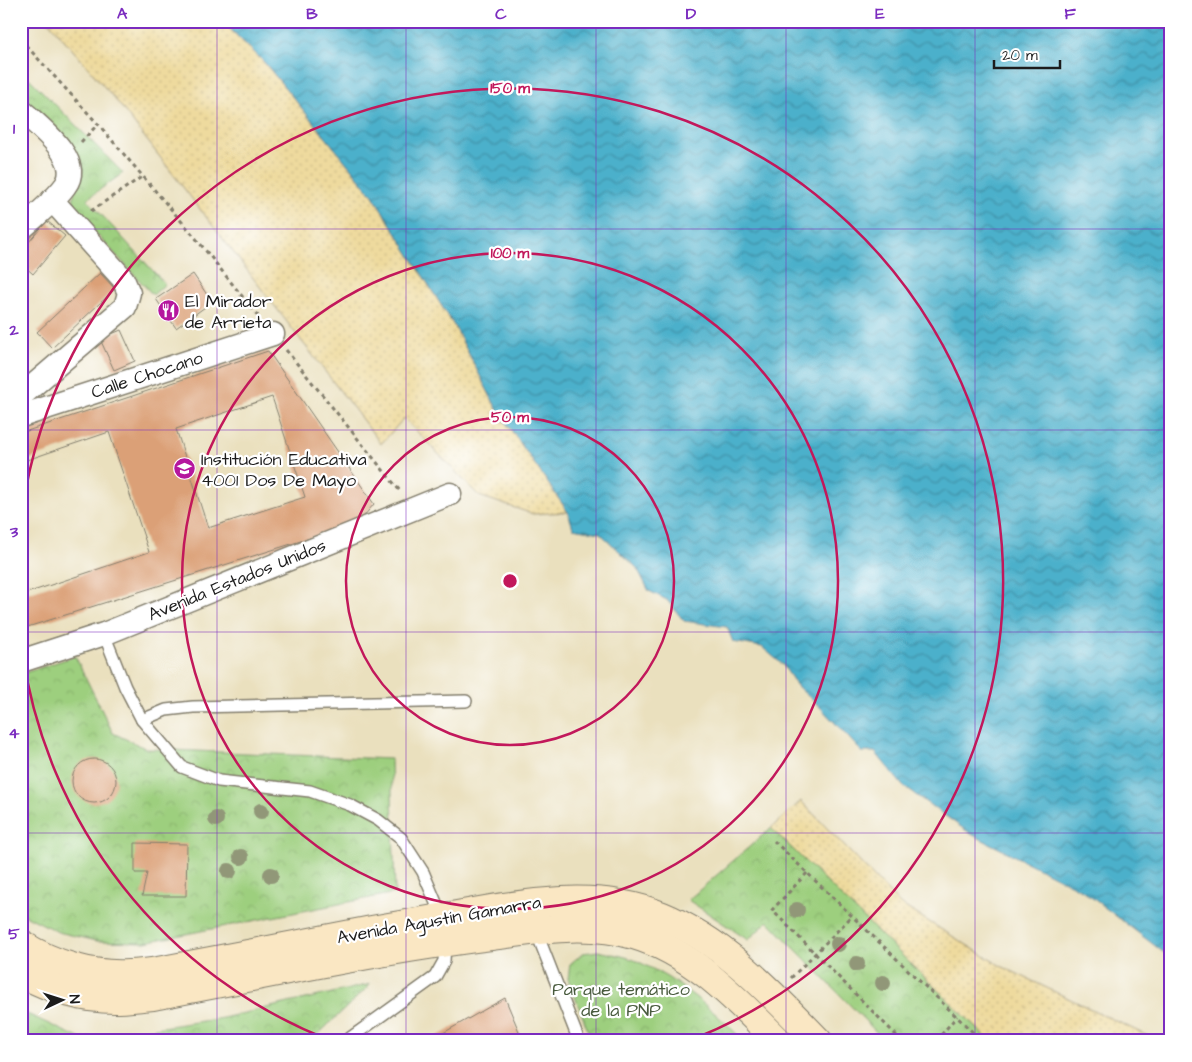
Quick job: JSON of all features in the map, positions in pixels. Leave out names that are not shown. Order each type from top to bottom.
[{"type":"main road","name":"Avenida Agustín Gamarra","points":[[21,973],[39,982],[74,994],[113,999],[153,996],[444,929],[558,900],[597,900],[628,905],[662,916],[693,930],[726,953],[758,980],[818,1041]]},
{"type":"main road","name":"Avenida Agustín Gamarra","points":[[21,944],[32,951],[65,965],[95,972],[127,974],[444,929],[536,931],[569,927],[600,928],[634,935],[660,945],[687,959],[714,979],[778,1041]]},
{"type":"street","points":[[21,110],[60,148],[68,161],[71,173],[66,185],[21,229]]},
{"type":"street","points":[[21,396],[125,307],[129,292],[123,279],[74,222],[52,200]]},
{"type":"street","name":"Calle Chocano","points":[[21,416],[273,334]]},
{"type":"street","name":"Avenida Estados Unidos","points":[[21,661],[104,634],[450,494]]},
{"type":"lane","points":[[104,634],[125,688],[142,720],[182,767],[219,781],[310,791],[350,805],[378,820],[401,838],[423,872],[444,929],[444,960],[436,976],[346,1041]]},
{"type":"lane","points":[[142,720],[166,710],[193,707],[466,700]]},
{"type":"lane","points":[[536,931],[579,1041]]},
{"type":"path","points":[[21,40],[143,176],[401,492],[410,510]]},
{"type":"path","points":[[74,222],[143,176]]},
{"type":"path","points":[[774,841],[982,1041]]},
{"type":"path","points":[[807,873],[772,910],[902,1041]]},
{"type":"path","points":[[773,996],[852,916]]},
{"type":"path","points":[[936,1041],[957,1016]]},
{"type":"sand","points":[[48,21],[222,21],[264,62],[372,194],[456,329],[498,411],[568,512],[533,514],[479,496],[404,418],[381,444],[119,104]]},
{"type":"sand","points":[[801,801],[900,904],[1001,966],[1158,1041],[990,1041],[771,828]]},
{"type":"green space","points":[[21,70],[123,173],[87,199],[165,284],[153,295],[77,213],[74,205],[74,193],[82,176],[81,161],[68,141],[21,95]]},
{"type":"green space","points":[[75,656],[113,733],[147,749],[391,759],[395,893],[145,942],[97,941],[58,932],[21,913],[21,674]]},
{"type":"green space","points":[[771,828],[990,1041],[885,1041],[768,921],[748,940],[688,900]]},
{"type":"green space","name":"Parque temático de la PNP","points":[[598,951],[634,960],[668,978],[708,1007],[744,1041],[592,1041],[568,979],[570,964],[583,953]]},
{"type":"green space","points":[[371,984],[311,1041],[23,1041],[21,1038],[21,1011],[81,1039],[223,1018]]},
{"type":"water","points":[[222,21],[1171,21],[1171,958],[1082,890],[971,834],[903,786],[875,752],[862,752],[820,707],[797,686],[783,665],[762,647],[733,642],[727,627],[684,621],[667,600],[649,591],[637,568],[600,533],[573,528],[568,512],[498,411],[456,329],[372,194],[264,62]]},
{"type":"building","points":[[47,221],[65,236],[33,274],[21,263],[21,251]]},
{"type":"building","points":[[100,273],[115,289],[52,348],[37,332]]},
{"type":"building","points":[[193,274],[212,302],[176,328],[156,299]]},
{"type":"building","points":[[121,330],[135,361],[114,370],[100,339]]},
{"type":"building","points":[[268,351],[374,504],[358,523],[21,629],[21,595],[149,552],[109,432],[21,462],[21,433]],"holes":[[[272,397],[305,497],[208,528],[176,429]]]},
{"type":"building","points":[[94,759],[106,763],[112,769],[116,781],[112,793],[106,799],[94,803],[82,799],[76,793],[72,781],[76,769],[82,763]]},
{"type":"building","points":[[135,843],[187,844],[186,896],[142,896],[147,873],[135,873]]},
{"type":"building","points":[[505,998],[523,1041],[429,1041]]},
{"type":"place","name":"El Mirador de Arrieta","points":[[169,311]]},
{"type":"place","name":"Institución Educativa 4001 Dos De Mayo","points":[[185,469]]}]
